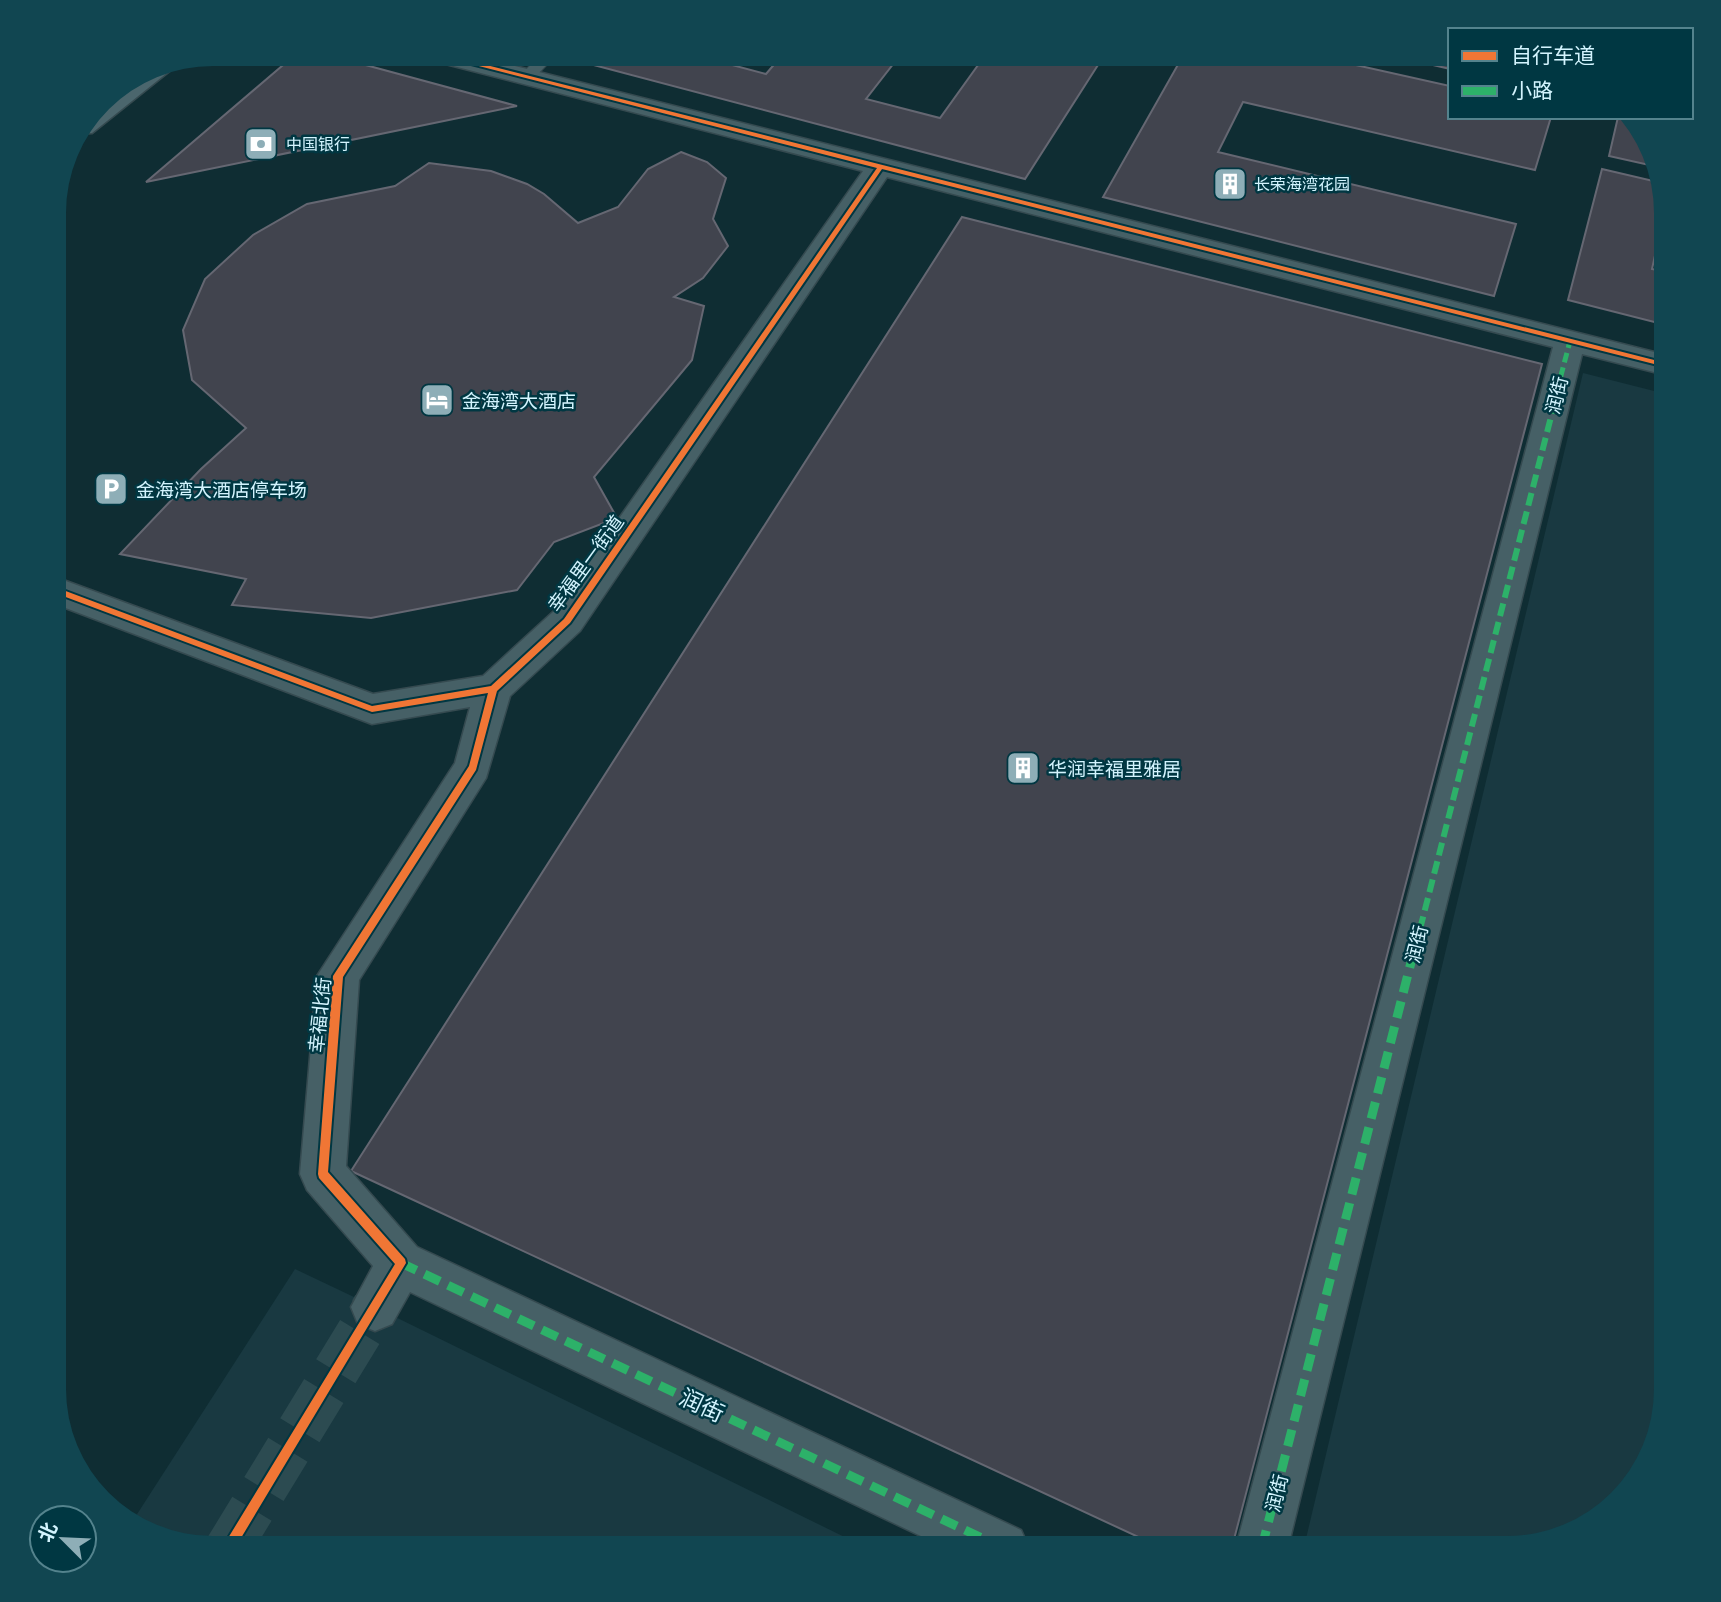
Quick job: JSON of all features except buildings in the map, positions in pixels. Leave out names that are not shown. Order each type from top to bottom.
[{"type":"street","points":[[481,66],[1654,362]]},
{"type":"street","name":"幸福里一街道","points":[[493,689],[567,621],[880,167]]},
{"type":"street","name":"润街","points":[[1265,1536],[1570,341]]},
{"type":"street","points":[[67,595],[372,709],[493,689]]},
{"type":"street","name":"幸福北街","points":[[401,1263],[323,1174],[338,976],[473,767],[493,689]]},
{"type":"street","points":[[375,1307],[401,1263]]},
{"type":"street","name":"润街","points":[[401,1263],[978,1536]]},
{"type":"lane","points":[[527,78],[539,66]]},
{"type":"shaded area","points":[[1583,373],[1654,391],[1654,1389],[1649,1427],[1635,1462],[1611,1492],[1581,1516],[1546,1530],[1508,1536],[1307,1536]]},
{"type":"shaded area","points":[[295,1269],[843,1536],[213,1536],[185,1533],[137,1514]]},
{"type":"tunnel","points":[[235,1536],[375,1307]]},
{"type":"marked path","points":[[1265,1536],[1570,341]]},
{"type":"marked path","points":[[401,1263],[978,1536]]},
{"type":"cycle path","points":[[482,66],[1654,362]]},
{"type":"cycle path","points":[[67,595],[372,709],[493,689],[567,621],[880,167]]},
{"type":"cycle path","points":[[235,1536],[401,1263],[323,1174],[338,976],[473,767],[493,689]]},
{"type":"place","name":"中国银行","points":[[261,144]]},
{"type":"place","name":"长荣海湾花园","points":[[1230,184]]},
{"type":"place","name":"金海湾大酒店","points":[[437,400]]},
{"type":"place","name":"金海湾大酒店停车场","points":[[111,489]]},
{"type":"place","name":"华润幸福里雅居","points":[[1023,768]]}]
